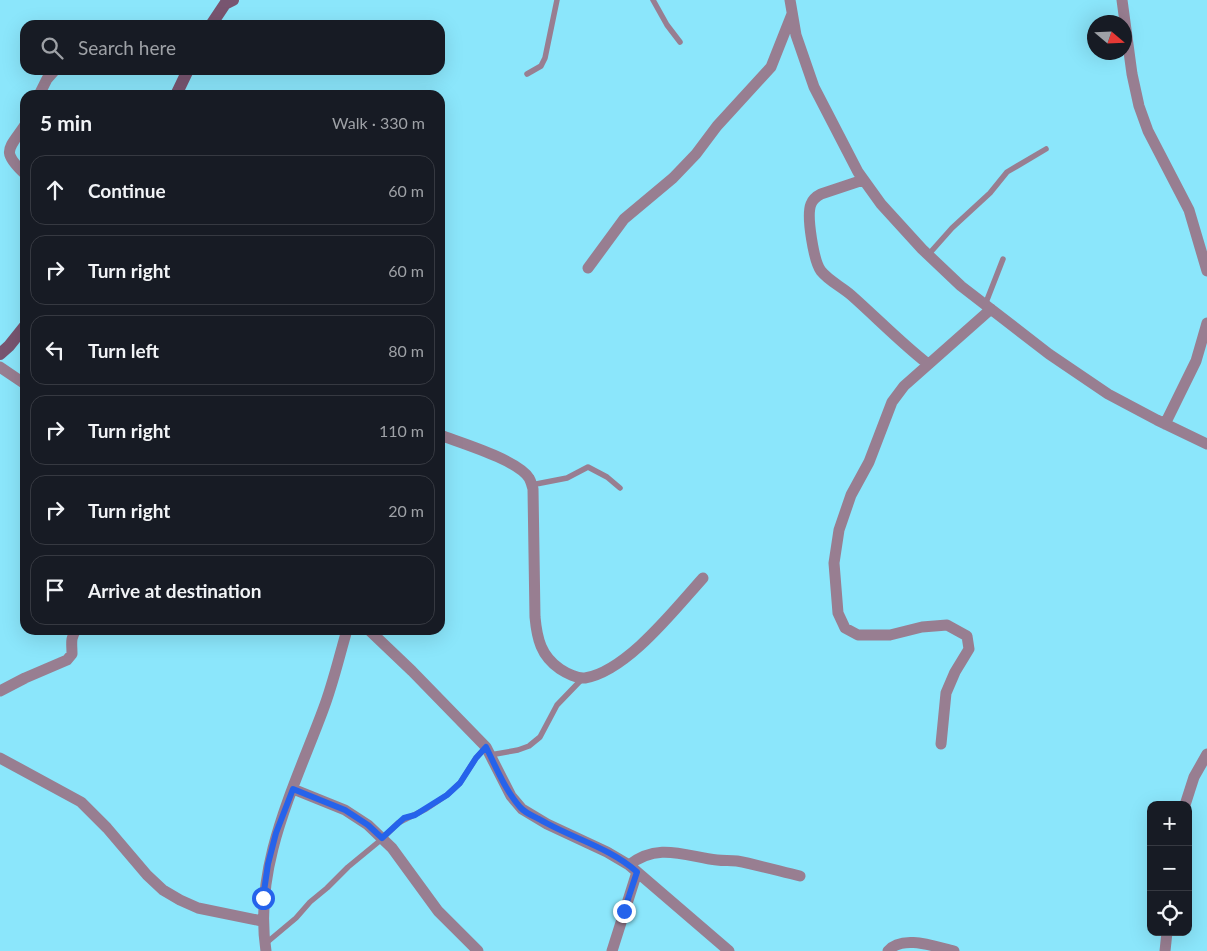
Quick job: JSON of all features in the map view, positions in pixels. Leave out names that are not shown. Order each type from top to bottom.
[{"type":"main road","points":[[214,20],[228,1]]},
{"type":"main road","points":[[178,90],[186,75]]},
{"type":"main road","points":[[0,354],[20,332]]},
{"type":"street","points":[[790,0],[796,35],[814,87],[863,180],[881,204],[928,255],[961,286],[988,307],[1049,354],[1108,394],[1207,444]]},
{"type":"street","points":[[1122,0],[1132,74],[1139,106],[1148,131],[1189,210],[1207,271]]},
{"type":"street","points":[[588,268],[624,219],[673,178],[771,67],[792,14]]},
{"type":"street","points":[[42,90],[51,75]]},
{"type":"street","points":[[20,130],[8,146],[6,152],[9,159],[20,169]]},
{"type":"street","points":[[863,180],[821,194],[815,197],[811,204],[809,212],[810,234],[820,270],[844,289],[900,342],[928,364]]},
{"type":"street","points":[[941,744],[946,693],[955,672],[969,649],[967,636],[947,625],[922,626],[890,635],[858,635],[845,628],[838,613],[834,563],[839,530],[851,495],[869,462],[892,402],[904,386],[988,307]]},
{"type":"street","points":[[1166,424],[1201,361],[1207,322]]},
{"type":"street","points":[[0,367],[20,381]]},
{"type":"street","points":[[445,437],[499,458],[521,469],[530,478],[537,635],[542,650],[551,663],[564,672],[583,678],[617,665],[662,623],[703,578]]},
{"type":"street","points":[[0,691],[68,660],[72,654],[70,642],[73,635]]},
{"type":"street","points":[[266,948],[262,922],[268,864],[276,833],[324,708],[346,635]]},
{"type":"street","points":[[374,635],[439,698],[488,751],[511,796],[522,809],[546,824],[607,852],[633,868],[729,951]]},
{"type":"street","points":[[1186,801],[1194,777],[1207,754]]},
{"type":"street","points":[[0,758],[80,802],[107,828],[147,875],[163,890],[198,908],[262,922]]},
{"type":"street","points":[[293,789],[345,810],[368,825],[398,856],[438,911],[478,951]]},
{"type":"street","points":[[612,951],[633,868],[640,856],[659,852],[680,852],[718,860],[735,861],[800,876]]},
{"type":"street","points":[[1165,951],[1167,936]]},
{"type":"street","points":[[888,951],[901,943],[920,943],[954,951]]},
{"type":"lane","points":[[527,74],[541,66],[545,58],[557,0]]},
{"type":"lane","points":[[653,0],[666,24],[680,42]]},
{"type":"lane","points":[[928,255],[952,228],[990,194],[1008,172],[1046,150]]},
{"type":"lane","points":[[988,307],[1003,259]]},
{"type":"lane","points":[[531,485],[567,478],[588,467],[607,477],[620,488]]},
{"type":"lane","points":[[266,948],[310,902],[404,818],[420,812],[447,795],[460,783],[476,758],[488,751],[518,750],[529,746],[540,738],[557,705],[583,678]]},
{"type":"route","points":[[263,898],[268,864],[276,833],[293,789],[345,810],[368,825],[382,838],[404,818],[415,815],[447,795],[460,783],[476,758],[486,747],[511,796],[522,809],[546,824],[607,852],[637,872],[624,911]]}]
